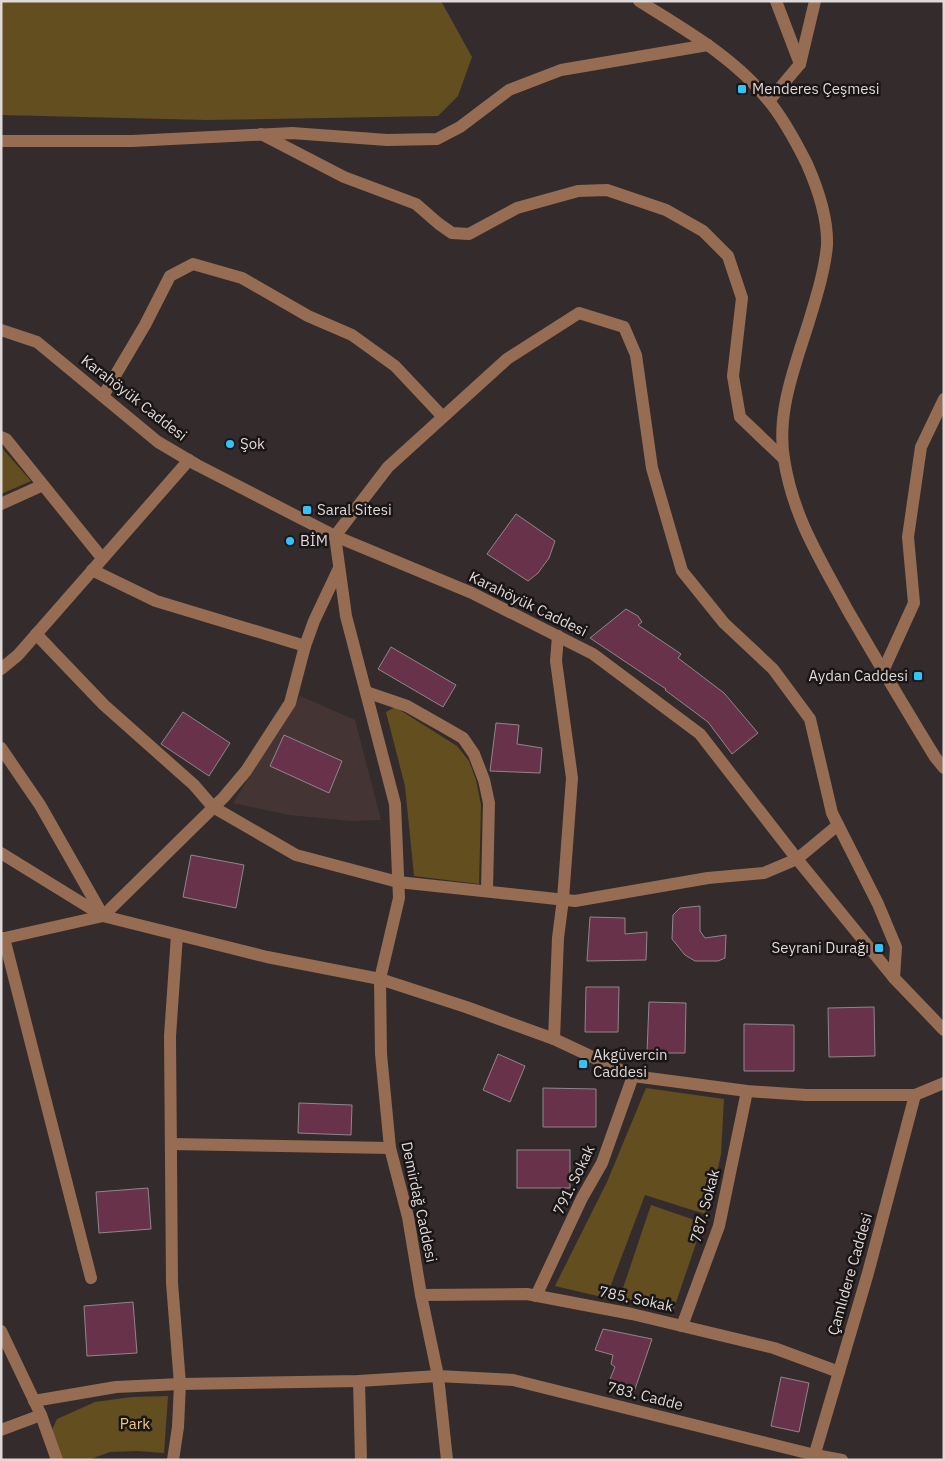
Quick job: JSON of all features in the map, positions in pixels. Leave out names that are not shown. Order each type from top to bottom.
[{"type":"street","points":[[639,1],[708,45],[739,70],[769,101],[799,148],[820,196],[825,217],[827,244],[823,269],[789,384],[781,432],[784,459],[792,497],[808,539],[883,671],[935,757],[944,768]]},
{"type":"street","points":[[776,1],[800,64]]},
{"type":"street","points":[[769,101],[800,64],[815,1]]},
{"type":"street","points":[[1,142],[132,141],[292,133],[387,140],[437,139],[460,127],[508,90],[561,70],[708,45]]},
{"type":"street","points":[[261,134],[344,178],[416,204],[452,233],[469,234],[517,208],[578,191],[607,190],[666,210],[703,231],[728,256],[742,298],[733,376],[740,417],[784,459]]},
{"type":"street","points":[[103,396],[146,325],[170,276],[192,264],[242,278],[308,316],[352,335],[395,366],[443,417]]},
{"type":"street","points":[[335,536],[388,467],[507,359],[579,313],[624,327],[636,355],[652,468],[682,571],[724,624],[773,669],[810,719],[832,813],[878,904],[896,947],[894,978]]},
{"type":"street","name":"Karahöyük Caddesi","points":[[1,330],[37,342],[158,442],[189,460],[335,536],[472,593],[593,654],[700,734],[797,860],[894,978],[944,1030]]},
{"type":"street","points":[[883,671],[914,604],[908,537],[921,447],[944,399]]},
{"type":"street","points":[[1,437],[6,439],[102,558]]},
{"type":"street","points":[[1,669],[36,634],[189,460]]},
{"type":"street","points":[[1,504],[44,485]]},
{"type":"street","name":"Demirdağ Caddesi","points":[[335,536],[346,616],[395,804],[399,898],[380,979],[381,1054],[390,1148],[408,1217],[421,1295],[438,1376],[447,1460]]},
{"type":"street","points":[[91,1278],[3,939],[103,916],[213,807],[246,771],[290,703],[305,646],[314,621],[339,568]]},
{"type":"street","points":[[92,570],[156,602],[305,646]]},
{"type":"street","points":[[36,634],[104,705],[194,785],[213,807],[296,855],[398,882],[575,900],[708,878],[764,873],[797,860],[838,825]]},
{"type":"street","points":[[554,1040],[558,938],[563,899],[572,778],[556,661],[558,636]]},
{"type":"street","points":[[366,692],[407,706],[444,726],[463,738],[474,754],[484,780],[489,803],[487,890]]},
{"type":"street","points":[[1,748],[40,805],[103,916]]},
{"type":"street","points":[[1,852],[103,916],[267,958],[380,979],[466,1007],[554,1040],[633,1076],[747,1091],[806,1094],[915,1095],[944,1083]]},
{"type":"street","points":[[173,1460],[178,1427],[180,1384],[172,1283],[170,1036],[177,935]]},
{"type":"street","name":"791. Sokak","points":[[536,1296],[582,1198],[602,1164],[633,1076]]},
{"type":"street","name":"787. Sokak","points":[[682,1326],[719,1226],[747,1091]]},
{"type":"street","name":"Çamlıdere Caddesi","points":[[814,1458],[868,1273],[915,1095]]},
{"type":"street","points":[[171,1144],[390,1148]]},
{"type":"street","name":"785. Sokak","points":[[421,1295],[526,1294],[632,1314],[774,1348],[839,1372]]},
{"type":"street","points":[[1,1331],[41,1415],[57,1460]]},
{"type":"street","name":"783. Cadde","points":[[34,1401],[116,1387],[180,1384],[359,1381],[438,1376],[513,1380],[814,1458],[842,1460]]},
{"type":"street","points":[[359,1381],[361,1460]]},
{"type":"street","points":[[1,1430],[41,1415]]},
{"type":"shaded area","points":[[300,696],[355,720],[381,820],[352,821],[289,815],[233,803]]},
{"type":"green space","points":[[1,1],[441,1],[472,57],[458,96],[438,116],[207,120],[1,115]]},
{"type":"green space","points":[[1,447],[31,481],[1,494]]},
{"type":"green space","points":[[395,707],[457,746],[469,761],[476,780],[481,805],[479,884],[414,876],[405,786],[386,712]]},
{"type":"green space","points":[[646,1088],[724,1099],[721,1154],[708,1215],[645,1195],[606,1298],[555,1286],[607,1182]]},
{"type":"green space","points":[[651,1205],[703,1223],[672,1314],[620,1297]]},
{"type":"green space","name":"Park","points":[[168,1396],[164,1453],[110,1452],[88,1460],[62,1460],[51,1432],[57,1419],[95,1402],[132,1397]]},
{"type":"building","points":[[516,514],[555,541],[549,558],[538,573],[528,581],[487,554]]},
{"type":"building","points":[[626,609],[638,616],[642,622],[638,625],[681,654],[678,658],[724,693],[758,733],[732,754],[708,722],[666,689],[590,638]]},
{"type":"building","points":[[391,647],[456,685],[443,707],[378,669]]},
{"type":"building","points":[[183,712],[230,743],[209,776],[161,744]]},
{"type":"building","points":[[496,723],[519,725],[517,744],[542,748],[540,773],[490,771]]},
{"type":"building","points":[[284,735],[342,761],[329,793],[270,766]]},
{"type":"building","points":[[191,855],[244,865],[236,908],[183,897]]},
{"type":"building","points":[[700,906],[700,931],[705,938],[726,935],[725,958],[718,961],[695,961],[685,955],[672,939],[673,915],[680,908]]},
{"type":"building","points":[[590,917],[625,918],[625,934],[647,932],[646,960],[587,961]]},
{"type":"building","points":[[586,987],[619,987],[618,1032],[585,1032]]},
{"type":"building","points":[[649,1002],[686,1003],[685,1053],[647,1053]]},
{"type":"building","points":[[874,1007],[875,1056],[829,1057],[828,1008]]},
{"type":"building","points":[[744,1024],[794,1025],[794,1071],[744,1071]]},
{"type":"building","points":[[498,1054],[525,1066],[510,1102],[483,1090]]},
{"type":"building","points":[[543,1088],[596,1089],[596,1127],[543,1127]]},
{"type":"building","points":[[299,1103],[352,1105],[351,1135],[298,1133]]},
{"type":"building","points":[[517,1150],[570,1150],[570,1188],[517,1188]]},
{"type":"building","points":[[148,1188],[151,1229],[99,1233],[96,1192]]},
{"type":"building","points":[[133,1302],[137,1353],[87,1356],[84,1306]]},
{"type":"building","points":[[603,1329],[652,1339],[634,1392],[608,1384],[615,1367],[611,1364],[613,1355],[595,1350]]},
{"type":"building","points":[[781,1377],[809,1383],[799,1432],[771,1426]]},
{"type":"place","name":"Menderes Çeşmesi","points":[[742,89]]},
{"type":"place","name":"Şok","points":[[230,444]]},
{"type":"place","name":"Saral Sitesi","points":[[307,510]]},
{"type":"place","name":"BİM","points":[[290,541]]},
{"type":"place","name":"Aydan Caddesi","points":[[918,676]]},
{"type":"place","name":"Seyrani Durağı","points":[[879,948]]},
{"type":"place","name":"Akgüvercin Caddesi","points":[[583,1064]]}]
